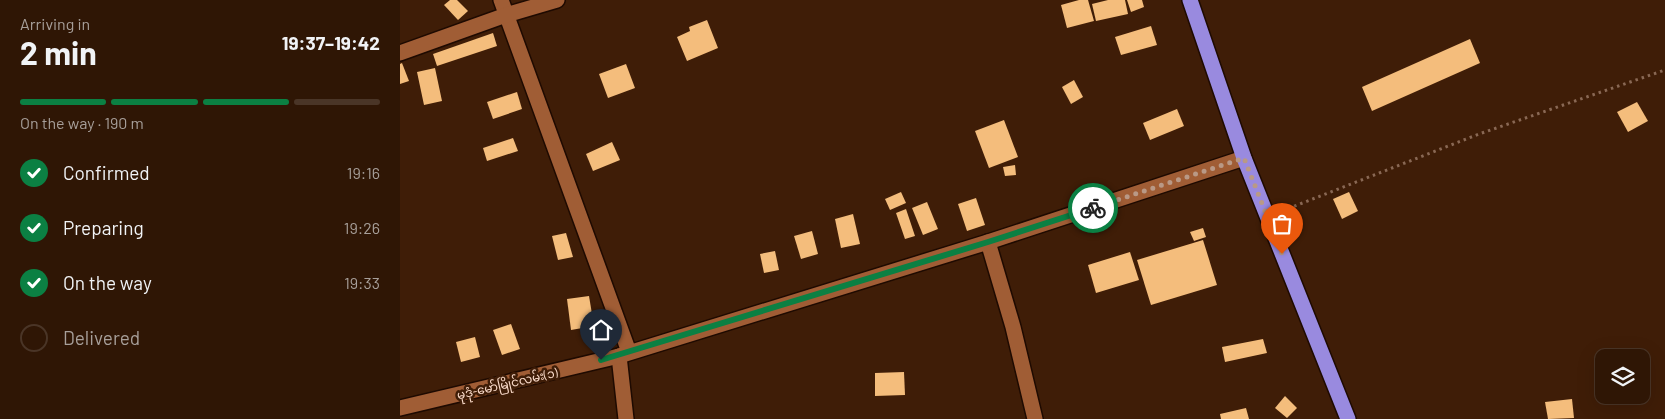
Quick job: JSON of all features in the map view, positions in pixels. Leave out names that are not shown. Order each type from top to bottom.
[{"type":"highway","points":[[1190,0],[1244,158],[1348,419]]},
{"type":"street","points":[[501,0],[624,354],[626,419]]},
{"type":"street","points":[[400,53],[557,0]]},
{"type":"street","name":"မုဒုံ-မော်မြိုင်လမ်း(၁)","points":[[400,408],[624,354],[988,242],[1244,158]]},
{"type":"street","points":[[988,242],[1013,327],[1035,419]]},
{"type":"path","points":[[1268,217],[1479,134],[1665,70]]},
{"type":"building","points":[[450,0],[457,0],[468,11],[458,20],[444,5]]},
{"type":"building","points":[[1079,0],[1088,0],[1094,21],[1067,28],[1061,5]]},
{"type":"building","points":[[1108,0],[1125,0],[1128,14],[1096,21],[1092,4]]},
{"type":"building","points":[[1127,0],[1142,0],[1144,7],[1131,12]]},
{"type":"building","points":[[707,20],[718,48],[687,61],[677,37],[690,31],[689,27]]},
{"type":"building","points":[[1151,26],[1157,45],[1121,55],[1115,37]]},
{"type":"building","points":[[493,33],[497,46],[437,66],[433,54]]},
{"type":"building","points":[[1470,39],[1480,63],[1372,111],[1362,87]]},
{"type":"building","points":[[402,63],[409,81],[400,84],[400,64]]},
{"type":"building","points":[[626,64],[635,88],[608,98],[599,74]]},
{"type":"building","points":[[435,68],[442,101],[424,105],[417,72]]},
{"type":"building","points":[[1074,80],[1083,97],[1071,104],[1062,87]]},
{"type":"building","points":[[517,92],[522,109],[493,119],[487,102]]},
{"type":"building","points":[[1637,102],[1648,121],[1628,132],[1617,112]]},
{"type":"building","points":[[1177,109],[1184,126],[1150,140],[1143,123]]},
{"type":"building","points":[[1004,120],[1018,157],[989,168],[975,131]]},
{"type":"building","points":[[513,138],[518,151],[487,161],[483,148]]},
{"type":"building","points":[[612,142],[620,160],[593,171],[586,154]]},
{"type":"building","points":[[1015,165],[1016,175],[1005,176],[1003,167]]},
{"type":"building","points":[[901,192],[906,203],[890,210],[885,199]]},
{"type":"building","points":[[1349,192],[1358,211],[1342,219],[1333,199]]},
{"type":"building","points":[[976,198],[985,225],[967,231],[958,204]]},
{"type":"building","points":[[927,202],[938,229],[923,235],[912,208]]},
{"type":"building","points":[[906,209],[915,236],[905,239],[896,213]]},
{"type":"building","points":[[853,214],[860,244],[841,248],[835,219]]},
{"type":"building","points":[[1203,228],[1206,237],[1194,241],[1190,232]]},
{"type":"building","points":[[812,231],[818,254],[801,259],[794,236]]},
{"type":"building","points":[[566,233],[573,257],[558,260],[552,236]]},
{"type":"building","points":[[1203,240],[1217,285],[1151,305],[1137,260]]},
{"type":"building","points":[[775,251],[779,270],[764,273],[760,254]]},
{"type":"building","points":[[1130,252],[1139,280],[1096,293],[1088,265]]},
{"type":"building","points":[[589,296],[594,326],[571,330],[567,299]]},
{"type":"building","points":[[511,324],[520,349],[502,355],[493,330]]},
{"type":"building","points":[[475,337],[480,357],[461,362],[456,342]]},
{"type":"building","points":[[1263,339],[1267,353],[1225,362],[1222,347]]},
{"type":"building","points":[[904,372],[905,395],[875,396],[875,373]]},
{"type":"building","points":[[1285,396],[1297,408],[1287,418],[1275,408]]},
{"type":"building","points":[[1572,399],[1574,418],[1548,419],[1545,402]]},
{"type":"building","points":[[1246,408],[1249,419],[1221,419],[1220,414]]},
{"type":"way so far","points":[[1093,208],[1244,158],[1282,254]]},
{"type":"route","points":[[601,360],[1093,208]]}]
